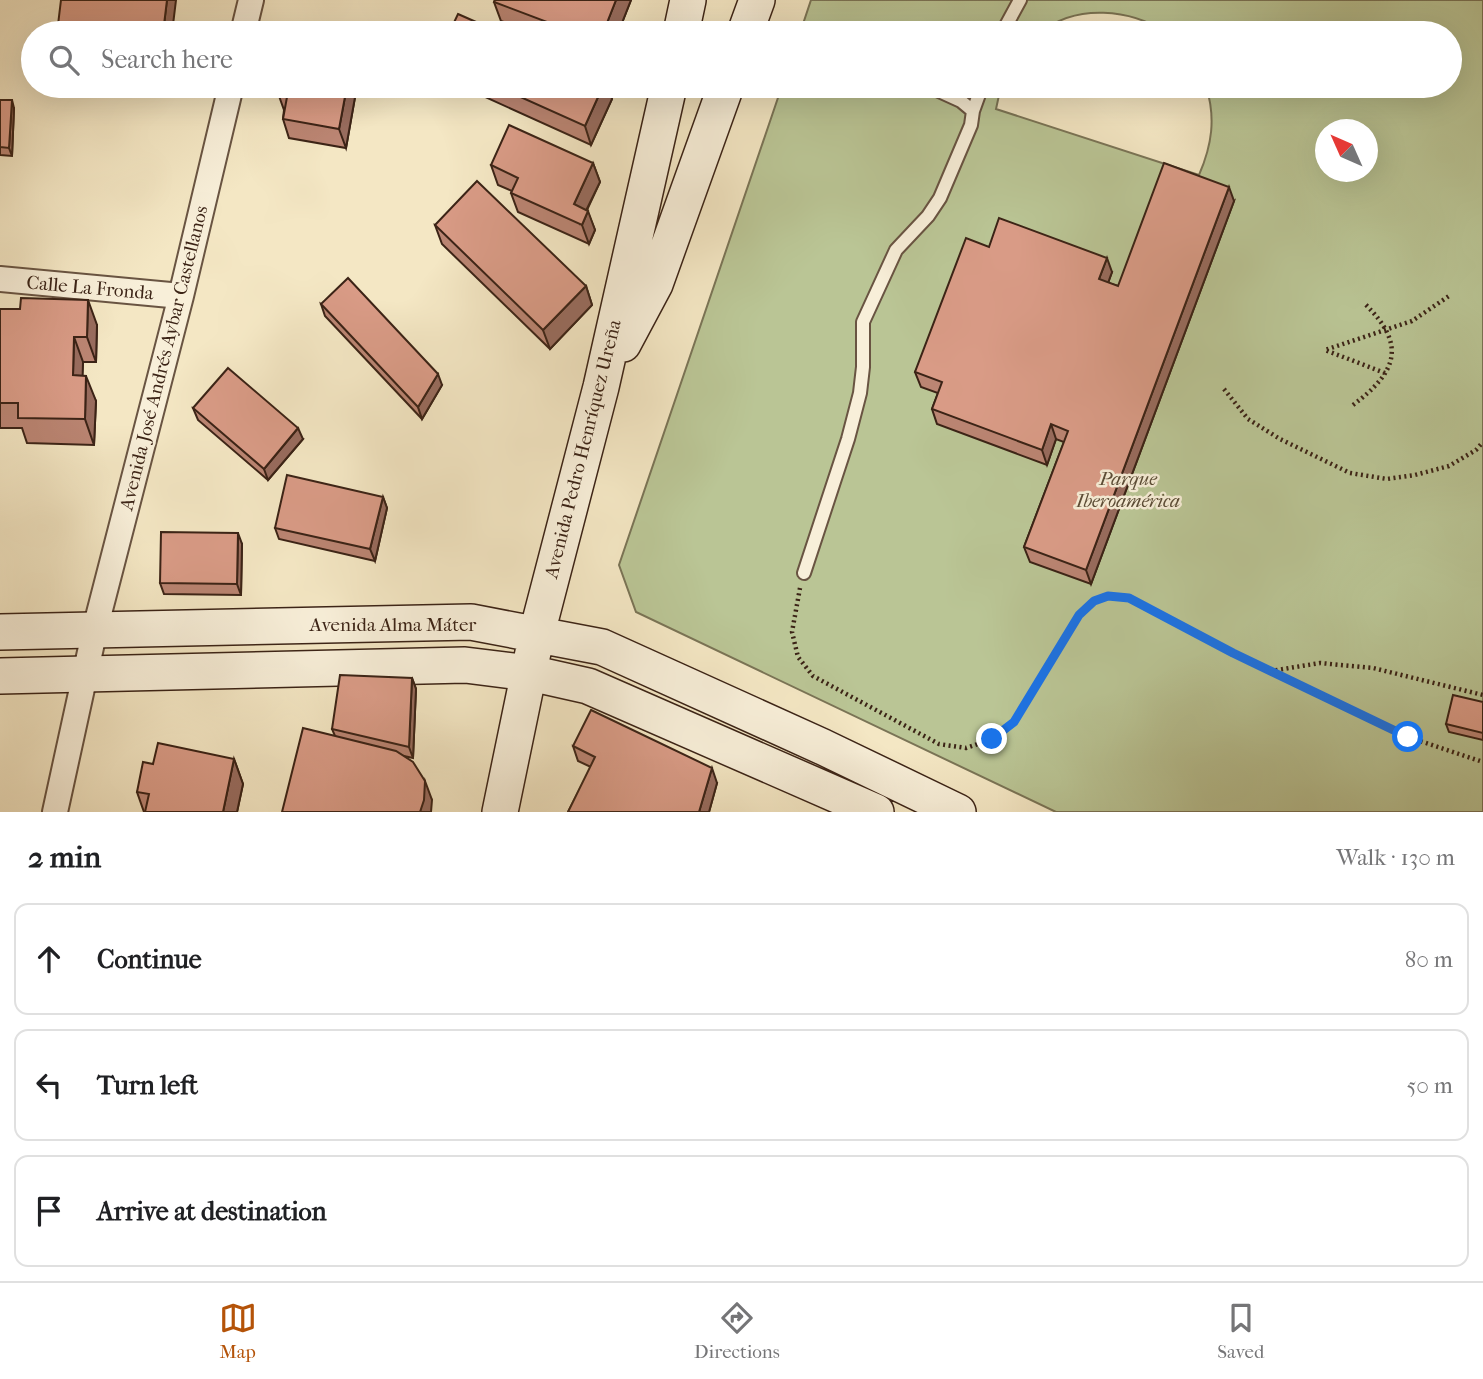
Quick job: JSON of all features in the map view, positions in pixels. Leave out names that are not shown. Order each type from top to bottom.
[{"type":"main road","points":[[684,21],[688,0]]},
{"type":"main road","name":"Avenida Pedro Henríquez Ureña","points":[[500,812],[537,633],[600,387],[666,98]]},
{"type":"main road","points":[[600,387],[655,284],[722,98]]},
{"type":"main road","name":"Avenida Alma Máter","points":[[0,632],[471,622],[537,633],[602,647],[823,747],[946,809]]},
{"type":"main road","name":"Avenida Alma Máter","points":[[0,676],[464,665],[530,673],[588,686],[876,812]]},
{"type":"street","points":[[246,21],[251,0]]},
{"type":"street","name":"Avenida José Andrés Aybar Castellanos","points":[[88,673],[95,629],[181,296],[227,98]]},
{"type":"street","name":"Calle La Fronda","points":[[0,279],[181,296]]},
{"type":"street","points":[[55,812],[88,673]]},
{"type":"lane","points":[[1009,21],[1020,0]]},
{"type":"lane","points":[[954,98],[973,111]]},
{"type":"lane","points":[[804,573],[848,439],[860,393],[863,322],[896,250],[928,216],[940,198],[971,125],[978,98]]},
{"type":"path","points":[[1385,373],[1325,350],[1389,331],[1412,321],[1449,296]]},
{"type":"path","points":[[1353,405],[1370,392],[1391,362],[1389,331],[1365,304]]},
{"type":"path","points":[[1224,389],[1248,419],[1280,439],[1350,473],[1387,479],[1450,466],[1476,450],[1483,442]]},
{"type":"path","points":[[804,573],[792,632],[798,657],[813,676],[939,744],[967,747],[992,739],[1014,722],[1079,615],[1094,601],[1108,596],[1129,598],[1270,671],[1408,737],[1483,762]]},
{"type":"path","points":[[1270,671],[1321,663],[1373,668],[1483,695]]},
{"type":"green space","name":"Parque Iberoamérica","points":[[811,0],[1483,0],[1483,812],[1056,812],[636,612],[619,565],[778,98],[998,98],[996,109],[1199,175],[1211,131],[1209,98],[1462,98],[1462,21],[1142,21],[1120,15],[1087,13],[1059,21],[804,21]]},
{"type":"building","points":[[61,0],[167,0],[164,21],[58,21]]},
{"type":"building","points":[[616,0],[608,21],[544,21],[494,2]]},
{"type":"building","points":[[458,14],[474,21],[455,21]]},
{"type":"building","points":[[287,98],[345,98],[339,129],[283,119]]},
{"type":"building","points":[[523,98],[598,98],[585,126]]},
{"type":"building","points":[[0,100],[12,100],[9,148],[0,147]]},
{"type":"building","points":[[509,125],[593,163],[574,204],[588,211],[582,225],[511,193],[518,178],[491,165]]},
{"type":"building","points":[[1164,163],[1229,187],[1086,570],[1024,547],[1068,431],[1051,424],[1042,450],[932,409],[942,382],[915,372],[966,238],[989,247],[999,218],[1107,258],[1099,279],[1118,286]]},
{"type":"building","points":[[477,181],[586,286],[543,330],[435,225]]},
{"type":"building","points":[[348,278],[438,374],[418,407],[321,304]]},
{"type":"building","points":[[21,298],[88,300],[87,337],[74,337],[73,375],[86,376],[85,419],[18,418],[18,403],[0,403],[0,309],[20,309]]},
{"type":"building","points":[[228,368],[298,428],[264,469],[193,408]]},
{"type":"building","points":[[287,475],[383,497],[370,549],[275,528]]},
{"type":"building","points":[[161,532],[238,533],[237,584],[160,583]]},
{"type":"building","points":[[340,675],[412,678],[409,747],[332,729]]},
{"type":"building","points":[[1453,695],[1483,702],[1483,733],[1446,724]]},
{"type":"building","points":[[591,710],[712,768],[699,812],[568,812],[595,757],[573,746]]},
{"type":"building","points":[[303,728],[396,751],[413,762],[425,781],[420,812],[282,812]]},
{"type":"building","points":[[158,743],[234,759],[223,812],[145,812],[149,794],[137,792],[143,762],[153,764]]},
{"type":"route","points":[[992,739],[1014,722],[1079,615],[1094,601],[1108,596],[1129,598],[1233,653],[1408,737]]}]
